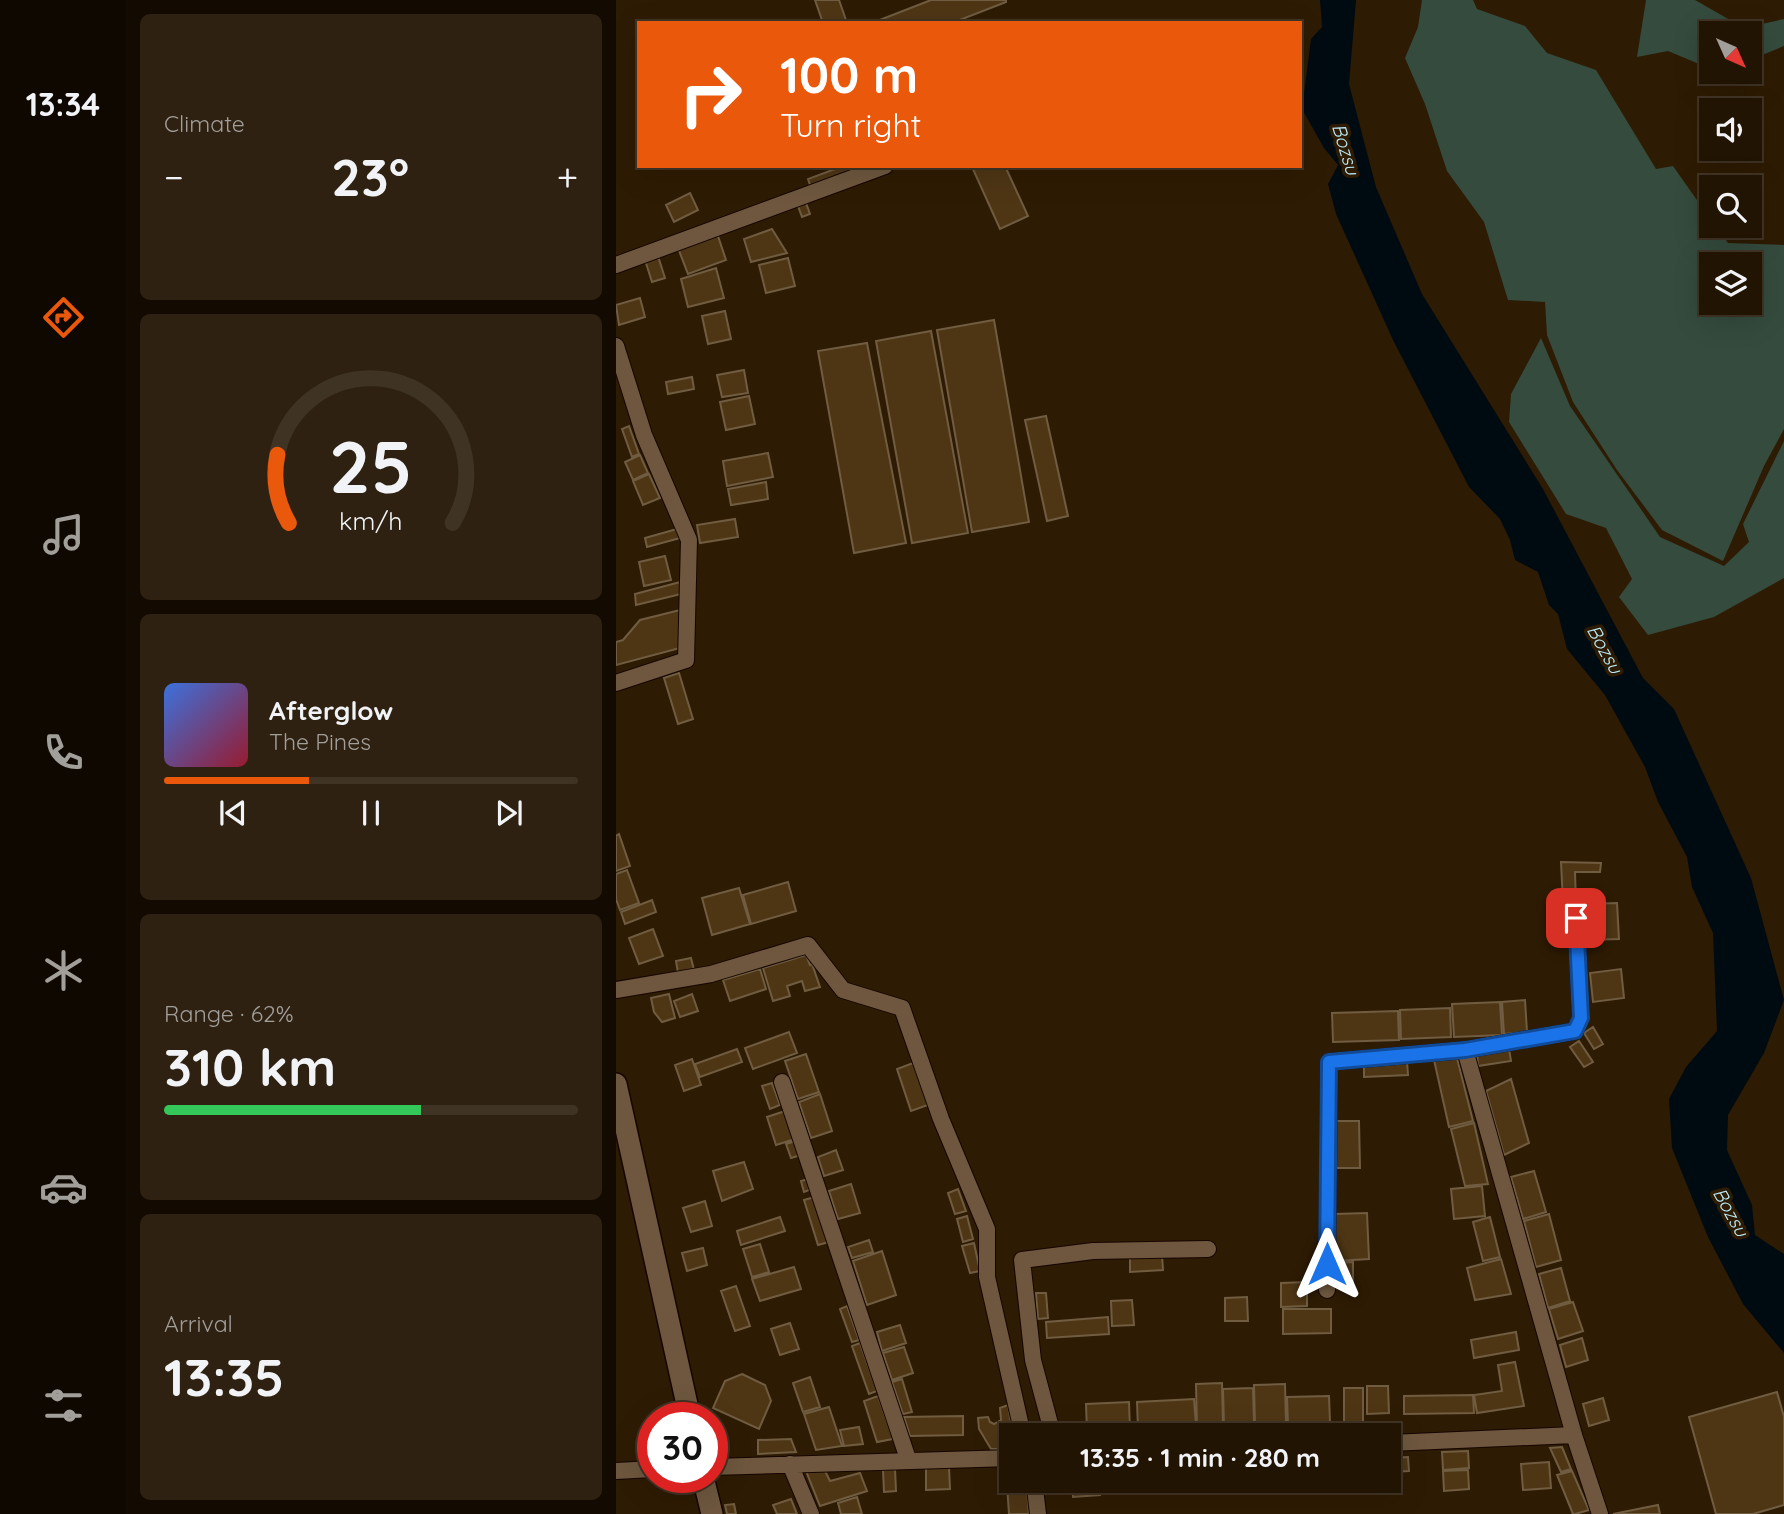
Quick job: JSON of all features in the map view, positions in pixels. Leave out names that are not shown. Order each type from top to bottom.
[{"type":"street","points":[[616,265],[880,168]]},
{"type":"street","points":[[616,346],[645,435],[689,540],[686,660],[616,683]]},
{"type":"street","points":[[1327,1290],[1329,1062],[1465,1050],[1575,1031],[1581,1018],[1576,918]]},
{"type":"street","points":[[616,990],[710,974],[808,946],[843,990],[902,1008],[941,1119],[987,1229],[987,1277],[1020,1423]]},
{"type":"street","points":[[1465,1050],[1574,1435],[1600,1514]]},
{"type":"street","points":[[782,1083],[908,1459]]},
{"type":"street","points":[[616,1084],[686,1402]]},
{"type":"street","points":[[1050,1423],[1033,1360],[1022,1260],[1093,1251],[1208,1249]]},
{"type":"street","points":[[1401,1443],[1574,1435]]},
{"type":"street","points":[[728,1466],[999,1458]]},
{"type":"street","points":[[790,1464],[811,1514]]},
{"type":"street","points":[[616,1471],[637,1470]]},
{"type":"street","points":[[707,1493],[712,1514]]},
{"type":"street","points":[[1036,1493],[1038,1514]]},
{"type":"green space","points":[[1422,0],[1473,0],[1477,9],[1525,26],[1547,53],[1596,70],[1656,169],[1673,166],[1699,203],[1699,238],[1724,238],[1728,243],[1784,245],[1784,429],[1764,466],[1723,561],[1662,530],[1617,470],[1573,402],[1547,335],[1545,302],[1508,300],[1484,222],[1447,171],[1425,104],[1405,58],[1418,27]]},
{"type":"green space","points":[[1646,0],[1695,0],[1732,21],[1699,21],[1699,64],[1668,51],[1637,57]]},
{"type":"green space","points":[[1784,19],[1784,46],[1762,55],[1762,24]]},
{"type":"green space","points":[[1541,338],[1570,406],[1660,537],[1724,566],[1749,542],[1743,524],[1784,441],[1784,578],[1714,617],[1648,635],[1619,597],[1632,579],[1606,528],[1566,514],[1509,422],[1511,394]]},
{"type":"water","name":"Bozsu","points":[[1320,0],[1356,0],[1349,84],[1376,187],[1422,294],[1543,489],[1643,678],[1674,709],[1751,878],[1784,1000],[1764,1053],[1728,1115],[1727,1150],[1752,1205],[1755,1235],[1784,1254],[1784,1353],[1743,1304],[1708,1237],[1672,1148],[1669,1099],[1686,1067],[1717,1031],[1713,933],[1692,887],[1687,857],[1658,802],[1645,767],[1605,695],[1567,649],[1558,614],[1549,605],[1538,572],[1515,560],[1510,540],[1500,519],[1469,487],[1393,340],[1336,214],[1328,184],[1338,165],[1324,148],[1302,109],[1311,39],[1322,27]]},
{"type":"building","points":[[815,0],[839,0],[846,21],[822,21]]},
{"type":"building","points":[[931,0],[1006,0],[957,21],[877,21]]},
{"type":"building","points":[[838,168],[847,168],[849,173],[811,188],[808,179]]},
{"type":"building","points":[[972,168],[1006,168],[1028,216],[1000,229]]},
{"type":"building","points":[[690,193],[698,210],[674,222],[666,205]]},
{"type":"building","points":[[806,203],[810,214],[802,217],[798,206]]},
{"type":"building","points":[[772,229],[787,253],[751,262],[744,239]]},
{"type":"building","points":[[717,233],[726,260],[688,274],[678,248]]},
{"type":"building","points":[[658,256],[665,278],[652,282],[645,260]]},
{"type":"building","points":[[788,258],[795,286],[766,293],[759,265]]},
{"type":"building","points":[[716,268],[724,298],[688,307],[681,279]]},
{"type":"building","points":[[640,298],[645,317],[619,325],[616,305]]},
{"type":"building","points":[[725,311],[731,339],[708,344],[702,316]]},
{"type":"building","points":[[994,320],[1029,522],[972,532],[937,330]]},
{"type":"building","points":[[931,331],[968,533],[912,543],[876,341]]},
{"type":"building","points":[[867,343],[906,543],[854,553],[818,351]]},
{"type":"building","points":[[744,370],[748,393],[722,397],[717,375]]},
{"type":"building","points":[[692,377],[694,389],[668,394],[666,382]]},
{"type":"building","points":[[749,396],[755,424],[726,430],[720,402]]},
{"type":"building","points":[[1046,416],[1068,516],[1047,521],[1025,420]]},
{"type":"building","points":[[629,426],[639,454],[632,457],[622,429]]},
{"type":"building","points":[[768,453],[773,477],[727,486],[723,461]]},
{"type":"building","points":[[640,455],[648,473],[633,480],[625,462]]},
{"type":"building","points":[[649,474],[660,498],[643,505],[633,481]]},
{"type":"building","points":[[766,482],[768,499],[731,505],[728,489]]},
{"type":"building","points":[[735,519],[738,537],[700,543],[697,525]]},
{"type":"building","points":[[677,529],[680,538],[647,547],[645,538]]},
{"type":"building","points":[[665,556],[671,580],[644,586],[639,562]]},
{"type":"building","points":[[680,582],[681,594],[636,605],[635,594]]},
{"type":"building","points":[[680,610],[680,648],[616,665],[616,642],[623,640],[640,620]]},
{"type":"building","points":[[679,673],[693,719],[678,724],[664,678]]},
{"type":"building","points":[[619,834],[630,866],[616,871],[616,836]]},
{"type":"building","points":[[1561,862],[1601,863],[1600,872],[1575,872],[1576,903],[1563,903]]},
{"type":"building","points":[[627,870],[639,903],[620,910],[616,899],[616,874]]},
{"type":"building","points":[[788,882],[796,911],[751,924],[743,895]]},
{"type":"building","points":[[739,888],[750,924],[712,935],[702,898]]},
{"type":"building","points":[[652,900],[656,912],[625,924],[621,912]]},
{"type":"building","points":[[1617,903],[1619,939],[1587,940],[1585,904]]},
{"type":"building","points":[[653,929],[663,956],[639,964],[629,938]]},
{"type":"building","points":[[806,955],[820,987],[805,991],[802,981],[787,986],[790,996],[773,1001],[763,968]]},
{"type":"building","points":[[691,958],[694,970],[678,973],[676,961]]},
{"type":"building","points":[[760,969],[766,989],[730,1001],[723,980]]},
{"type":"building","points":[[1621,969],[1624,998],[1593,1002],[1590,973]]},
{"type":"building","points":[[669,994],[675,1018],[662,1022],[654,1012],[651,998]]},
{"type":"building","points":[[692,994],[698,1011],[680,1017],[674,1001]]},
{"type":"building","points":[[1525,1000],[1527,1032],[1504,1034],[1502,1002]]},
{"type":"building","points":[[1500,1002],[1502,1035],[1454,1037],[1452,1004]]},
{"type":"building","points":[[1450,1008],[1451,1037],[1401,1039],[1400,1010]]},
{"type":"building","points":[[1398,1011],[1399,1040],[1333,1042],[1332,1013]]},
{"type":"building","points":[[1593,1027],[1603,1044],[1594,1049],[1584,1033]]},
{"type":"building","points":[[789,1032],[797,1053],[753,1069],[745,1048]]},
{"type":"building","points":[[1579,1041],[1593,1062],[1584,1067],[1570,1047]]},
{"type":"building","points":[[737,1049],[742,1062],[700,1077],[695,1064]]},
{"type":"building","points":[[1509,1049],[1511,1061],[1478,1066],[1477,1053]]},
{"type":"building","points":[[806,1054],[819,1092],[798,1099],[785,1061]]},
{"type":"building","points":[[1457,1058],[1473,1121],[1449,1127],[1434,1060]]},
{"type":"building","points":[[692,1059],[701,1085],[684,1091],[675,1065]]},
{"type":"building","points":[[1407,1061],[1408,1075],[1364,1077],[1364,1063]]},
{"type":"building","points":[[913,1063],[928,1105],[911,1111],[897,1069]]},
{"type":"building","points":[[1511,1079],[1529,1143],[1504,1155],[1486,1091]]},
{"type":"building","points":[[772,1083],[780,1105],[770,1109],[762,1086]]},
{"type":"building","points":[[820,1094],[832,1131],[811,1138],[799,1102]]},
{"type":"building","points":[[785,1111],[795,1139],[776,1145],[767,1117]]},
{"type":"building","points":[[1336,1121],[1359,1121],[1360,1168],[1336,1168]]},
{"type":"building","points":[[1474,1123],[1488,1184],[1465,1186],[1451,1129]]},
{"type":"building","points":[[796,1141],[801,1155],[791,1158],[786,1144]]},
{"type":"building","points":[[836,1150],[843,1170],[824,1176],[818,1157]]},
{"type":"building","points":[[744,1162],[753,1189],[722,1201],[713,1171]]},
{"type":"building","points":[[1534,1171],[1546,1212],[1523,1219],[1511,1177]]},
{"type":"building","points":[[809,1179],[812,1189],[804,1192],[801,1181]]},
{"type":"building","points":[[851,1184],[860,1213],[838,1219],[829,1191]]},
{"type":"building","points":[[1482,1186],[1485,1216],[1454,1219],[1451,1189]]},
{"type":"building","points":[[958,1189],[966,1211],[955,1214],[948,1193]]},
{"type":"building","points":[[815,1197],[829,1242],[818,1245],[804,1200]]},
{"type":"building","points":[[705,1201],[712,1226],[691,1232],[683,1208]]},
{"type":"building","points":[[1367,1213],[1369,1259],[1336,1261],[1335,1214]]},
{"type":"building","points":[[1549,1214],[1561,1260],[1536,1267],[1524,1221]]},
{"type":"building","points":[[967,1216],[973,1239],[963,1242],[957,1219]]},
{"type":"building","points":[[780,1217],[785,1231],[741,1245],[737,1231]]},
{"type":"building","points":[[1490,1217],[1500,1257],[1483,1261],[1473,1222]]},
{"type":"building","points":[[869,1240],[873,1252],[852,1258],[848,1247]]},
{"type":"building","points":[[974,1243],[980,1271],[970,1273],[962,1246]]},
{"type":"building","points":[[760,1244],[769,1272],[752,1277],[743,1249]]},
{"type":"building","points":[[703,1248],[707,1265],[687,1271],[682,1253]]},
{"type":"building","points":[[882,1251],[896,1295],[867,1305],[853,1261]]},
{"type":"building","points":[[1162,1255],[1163,1270],[1130,1272],[1130,1256]]},
{"type":"building","points":[[1501,1259],[1511,1294],[1475,1300],[1467,1268]]},
{"type":"building","points":[[1353,1262],[1353,1283],[1337,1283],[1336,1263]]},
{"type":"building","points":[[794,1267],[801,1289],[760,1301],[752,1279]]},
{"type":"building","points":[[1561,1268],[1570,1301],[1548,1308],[1539,1274]]},
{"type":"building","points":[[1307,1282],[1307,1306],[1281,1307],[1281,1283]]},
{"type":"building","points":[[736,1286],[750,1326],[735,1331],[721,1291]]},
{"type":"building","points":[[1036,1293],[1046,1293],[1048,1318],[1038,1319]]},
{"type":"building","points":[[1247,1297],[1248,1321],[1225,1321],[1225,1298]]},
{"type":"building","points":[[1132,1300],[1134,1325],[1112,1326],[1111,1301]]},
{"type":"building","points":[[1573,1302],[1583,1331],[1558,1339],[1549,1309]]},
{"type":"building","points":[[847,1306],[859,1340],[852,1342],[840,1309]]},
{"type":"building","points":[[1283,1309],[1331,1309],[1331,1333],[1283,1334]]},
{"type":"building","points":[[1108,1317],[1109,1334],[1047,1338],[1046,1322]]},
{"type":"building","points":[[790,1323],[799,1349],[780,1355],[771,1329]]},
{"type":"building","points":[[900,1325],[906,1343],[882,1351],[877,1332]]},
{"type":"building","points":[[1516,1332],[1519,1350],[1474,1358],[1471,1340]]},
{"type":"building","points":[[1582,1338],[1588,1360],[1566,1367],[1560,1345]]},
{"type":"building","points":[[860,1343],[877,1391],[869,1394],[852,1346]]},
{"type":"building","points":[[904,1347],[913,1373],[892,1380],[883,1353]]},
{"type":"building","points":[[1515,1362],[1524,1406],[1477,1413],[1474,1395],[1502,1391],[1498,1365]]},
{"type":"building","points":[[742,1374],[765,1385],[771,1401],[759,1429],[728,1415],[728,1402],[716,1402],[725,1381]]},
{"type":"building","points":[[810,1377],[820,1407],[803,1412],[793,1383]]},
{"type":"building","points":[[902,1379],[912,1412],[903,1414],[892,1382]]},
{"type":"building","points":[[1222,1383],[1223,1423],[1197,1423],[1196,1384]]},
{"type":"building","points":[[1285,1384],[1286,1423],[1255,1423],[1254,1385]]},
{"type":"building","points":[[1367,1386],[1388,1386],[1389,1413],[1367,1414]]},
{"type":"building","points":[[1253,1388],[1254,1423],[1224,1423],[1223,1389]]},
{"type":"building","points":[[1344,1388],[1363,1388],[1363,1422],[1344,1422]]},
{"type":"building","points":[[1777,1392],[1784,1417],[1784,1505],[1753,1514],[1716,1514],[1689,1417]]},
{"type":"building","points":[[1473,1395],[1474,1413],[1404,1414],[1404,1396]]},
{"type":"building","points":[[878,1396],[893,1439],[877,1442],[864,1401]]},
{"type":"building","points":[[1329,1396],[1330,1422],[1288,1423],[1287,1397]]},
{"type":"building","points":[[1603,1398],[1609,1420],[1589,1426],[1583,1404]]},
{"type":"building","points":[[1194,1399],[1196,1423],[1138,1423],[1137,1402]]},
{"type":"building","points":[[1129,1402],[1130,1423],[1087,1423],[1086,1404]]},
{"type":"building","points":[[1008,1405],[1011,1423],[999,1423],[999,1449],[991,1449],[979,1429],[978,1418],[988,1417],[994,1424],[1001,1420],[1000,1408]]},
{"type":"building","points":[[829,1407],[842,1446],[816,1450],[804,1414]]},
{"type":"building","points":[[963,1416],[963,1435],[910,1436],[904,1417]]},
{"type":"building","points":[[859,1427],[863,1444],[844,1446],[840,1430]]},
{"type":"building","points":[[791,1439],[796,1452],[758,1454],[758,1440]]},
{"type":"building","points":[[1562,1447],[1571,1469],[1561,1472],[1550,1448]]},
{"type":"building","points":[[1468,1451],[1469,1468],[1443,1470],[1442,1452]]},
{"type":"building","points":[[1401,1457],[1408,1457],[1409,1471],[1401,1471]]},
{"type":"building","points":[[1549,1462],[1551,1488],[1523,1490],[1521,1464]]},
{"type":"building","points":[[949,1467],[950,1489],[926,1490],[926,1468]]},
{"type":"building","points":[[824,1469],[830,1481],[860,1473],[867,1491],[820,1506],[806,1471]]},
{"type":"building","points":[[895,1469],[896,1491],[884,1492],[883,1470]]},
{"type":"building","points":[[1468,1470],[1469,1489],[1444,1491],[1443,1471]]},
{"type":"building","points":[[1572,1471],[1589,1510],[1575,1514],[1557,1475]]},
{"type":"building","points":[[1008,1493],[1027,1493],[1029,1514],[1009,1514]]},
{"type":"building","points":[[1073,1493],[1100,1493],[1100,1495],[1073,1497]]},
{"type":"building","points":[[857,1497],[862,1514],[841,1514],[838,1503]]},
{"type":"building","points":[[791,1499],[797,1514],[777,1514],[773,1505]]},
{"type":"building","points":[[734,1504],[736,1514],[727,1514],[725,1505]]},
{"type":"building","points":[[1658,1505],[1660,1514],[1613,1514]]},
{"type":"route","points":[[1327,1264],[1329,1062],[1465,1050],[1575,1031],[1581,1018],[1576,918]]}]
